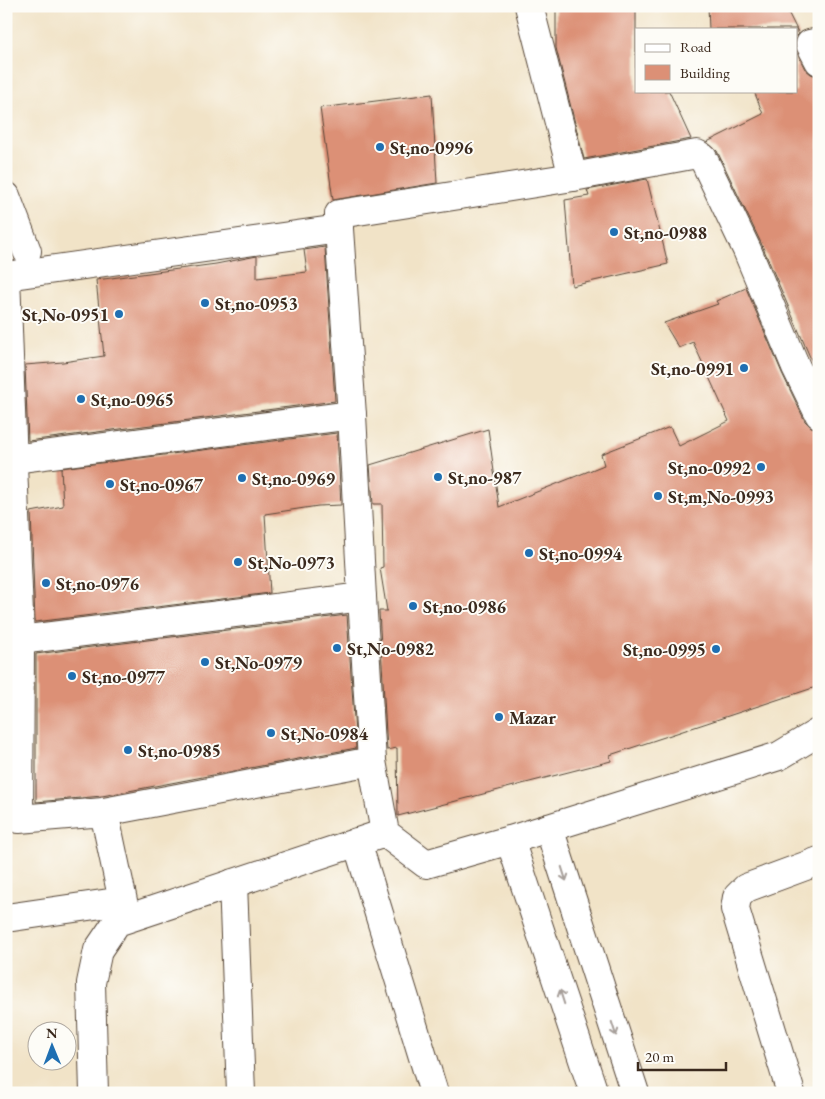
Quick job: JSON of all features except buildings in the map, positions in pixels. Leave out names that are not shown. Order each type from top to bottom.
[{"type":"street","points":[[529,6],[573,177]]},
{"type":"street","points":[[819,42],[810,44],[819,61]]},
{"type":"street","points":[[819,414],[796,367],[747,250],[702,158],[697,154],[573,177],[339,214],[372,761],[386,833],[426,864],[510,840],[778,756],[819,732]]},
{"type":"street","points":[[6,196],[27,251]]},
{"type":"street","points":[[339,229],[6,276],[16,647],[13,819],[104,812],[372,761]]},
{"type":"street","points":[[11,463],[352,415]]},
{"type":"street","points":[[16,647],[362,597]]},
{"type":"street","points":[[6,918],[123,901],[104,812]]},
{"type":"street","points":[[549,828],[635,1093]]},
{"type":"street","points":[[94,1093],[90,983],[98,950],[117,922],[386,833]]},
{"type":"street","points":[[510,840],[594,1093]]},
{"type":"street","points":[[358,842],[434,1093]]},
{"type":"street","points":[[791,1093],[735,909],[737,897],[746,888],[819,861]]},
{"type":"street","points":[[233,884],[241,1093]]},
{"type":"street","points":[[240,1058],[252,1093]]},
{"type":"place","name":"St,no-0996","points":[[380,147]]},
{"type":"place","name":"St,no-0988","points":[[614,232]]},
{"type":"place","name":"St,no-0953","points":[[205,303]]},
{"type":"place","name":"St,No-0951","points":[[119,314]]},
{"type":"place","name":"St,no-0991","points":[[744,368]]},
{"type":"place","name":"St,no-0965","points":[[81,399]]},
{"type":"place","name":"St,no-0992","points":[[761,467]]},
{"type":"place","name":"St,no-987","points":[[438,477]]},
{"type":"place","name":"St,no-0969","points":[[242,478]]},
{"type":"place","name":"St,no-0967","points":[[110,484]]},
{"type":"place","name":"St,m,No-0993","points":[[658,496]]},
{"type":"place","name":"St,no-0994","points":[[529,553]]},
{"type":"place","name":"St,No-0973","points":[[238,562]]},
{"type":"place","name":"St,no-0976","points":[[46,583]]},
{"type":"place","name":"St,no-0986","points":[[413,606]]},
{"type":"place","name":"St,No-0982","points":[[337,648]]},
{"type":"place","name":"St,no-0995","points":[[716,649]]},
{"type":"place","name":"St,No-0979","points":[[205,662]]},
{"type":"place","name":"St,no-0977","points":[[72,676]]},
{"type":"place","name":"Mazar","points":[[499,717]]},
{"type":"place","name":"St,No-0984","points":[[271,733]]},
{"type":"place","name":"St,no-0985","points":[[128,750]]}]
